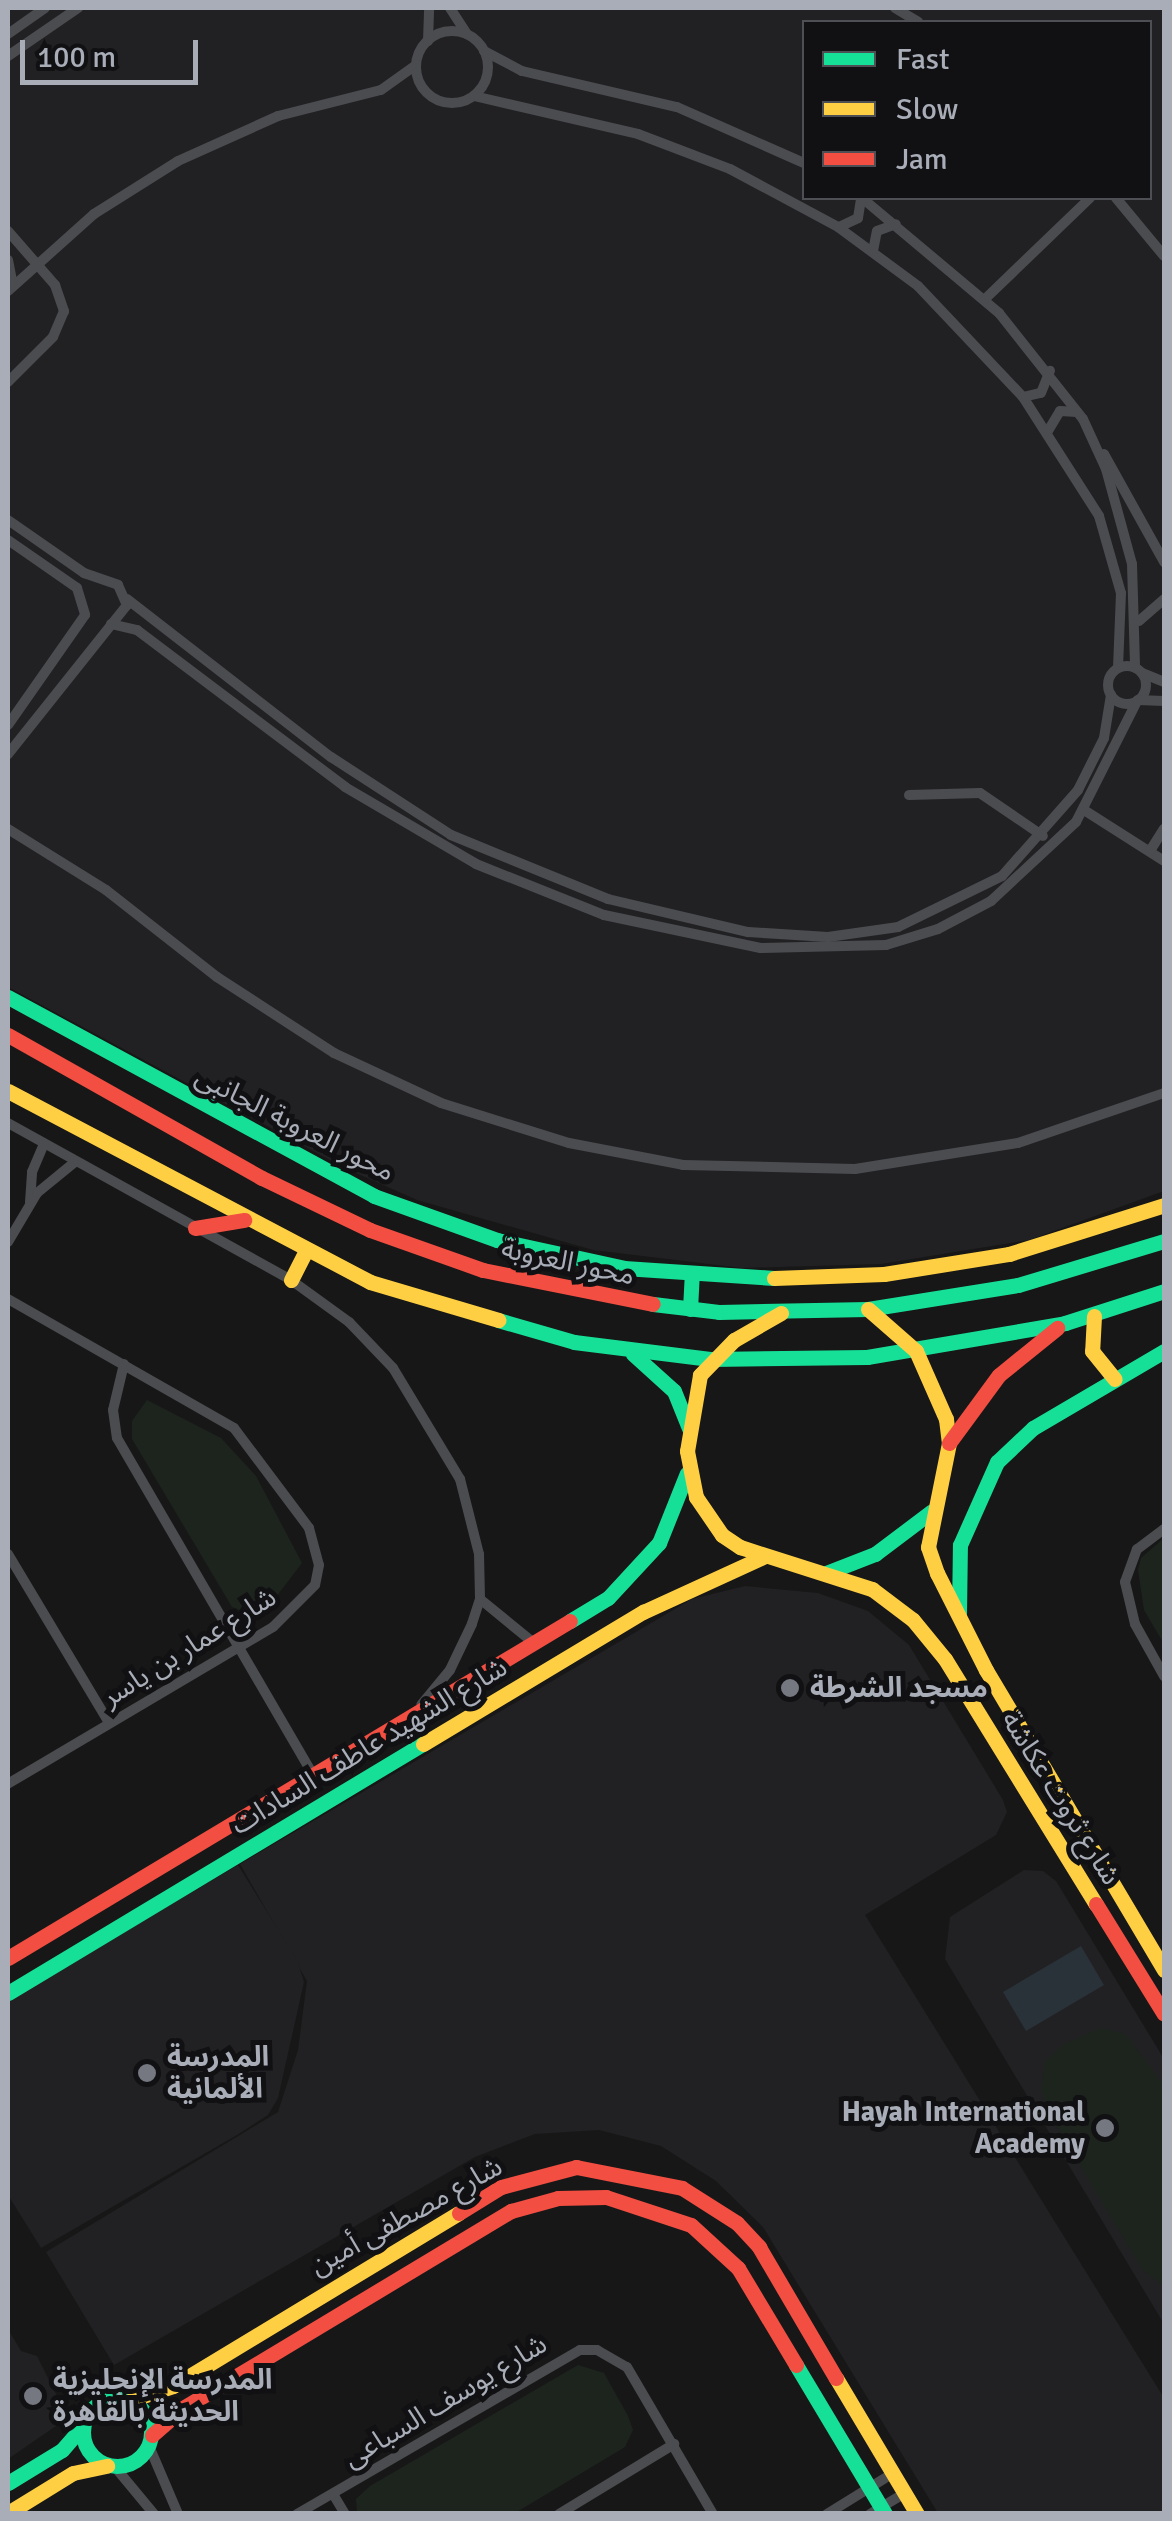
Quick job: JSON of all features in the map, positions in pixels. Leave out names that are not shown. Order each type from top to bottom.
[{"type":"street","points":[[8,34],[45,8]]},
{"type":"street","points":[[8,56],[78,8]]},
{"type":"street","points":[[10,289],[35,263],[109,204],[202,148],[278,116],[381,90],[416,65],[428,40],[428,8]]},
{"type":"street","points":[[450,8],[484,51],[522,71],[676,107],[802,161]]},
{"type":"street","points":[[428,40],[443,32],[468,35]]},
{"type":"street","points":[[474,96],[487,75],[484,51]]},
{"type":"street","points":[[8,520],[84,573],[118,585],[127,599],[419,817],[517,866],[608,899],[719,928],[854,934],[898,927],[952,906],[1043,836],[1096,756],[1110,720],[1108,680],[1118,668],[1122,612],[1113,554],[1048,432],[1023,397],[942,307],[838,227],[672,145],[474,96],[452,103],[430,96],[416,65]]},
{"type":"street","points":[[838,227],[858,218],[862,200]]},
{"type":"street","points":[[865,200],[985,299],[1050,371],[1078,412],[1164,562]]},
{"type":"street","points":[[985,299],[1088,200]]},
{"type":"street","points":[[1118,200],[1164,256]]},
{"type":"street","points":[[873,251],[877,230],[897,224]]},
{"type":"street","points":[[8,231],[60,293],[62,320],[8,382]]},
{"type":"street","points":[[8,260],[10,289]]},
{"type":"street","points":[[1023,397],[1041,393],[1050,371]]},
{"type":"street","points":[[1048,432],[1054,414],[1078,412]]},
{"type":"street","points":[[111,624],[137,630],[395,820],[508,879],[604,915],[740,946],[870,948],[956,921],[1040,861],[1084,810],[1146,687],[1138,670],[1132,564],[1097,446]]},
{"type":"street","points":[[8,540],[77,588],[86,615],[8,726]]},
{"type":"street","points":[[8,754],[127,599]]},
{"type":"street","points":[[1137,627],[1145,610],[1164,599]]},
{"type":"street","points":[[1118,668],[1138,670],[1164,682]]},
{"type":"street","points":[[1110,695],[1122,704],[1164,700]]},
{"type":"street","points":[[909,794],[980,793],[1043,836]]},
{"type":"street","points":[[1084,810],[1164,861]]},
{"type":"street","points":[[8,829],[106,890],[217,977],[334,1053],[441,1103],[569,1143],[683,1164],[855,1169],[1001,1147],[1164,1093]]},
{"type":"street","points":[[1150,850],[1164,829]]},
{"type":"street","points":[[1029,850],[1040,861]]},
{"type":"street","points":[[604,915],[608,899]]},
{"type":"street","name":"محور العروبة الجانبى","points":[[8,996],[374,1196],[513,1244],[692,1276],[819,1279],[948,1266],[1069,1239],[1164,1205]]},
{"type":"street","name":"محور العروبة","points":[[8,1034],[262,1178],[370,1230],[541,1286],[690,1309],[781,1313],[868,1310],[1018,1285],[1164,1240]]},
{"type":"street","points":[[8,1091],[305,1253],[436,1306],[628,1351],[710,1359],[817,1360],[916,1352],[1094,1316],[1164,1291]]},
{"type":"street","points":[[8,1123],[292,1280],[305,1253]]},
{"type":"street","points":[[30,1203],[32,1172],[44,1144]]},
{"type":"street","points":[[8,1242],[30,1203],[76,1161]]},
{"type":"street","points":[[195,1228],[244,1220]]},
{"type":"street","points":[[690,1309],[692,1276]]},
{"type":"street","name":"شارع الشهيد عاطف السادات","points":[[292,1280],[379,1351],[446,1452],[474,1518],[480,1599],[450,1670],[408,1721]]},
{"type":"street","name":"شارع عمار بن ياسر","points":[[8,1299],[243,1437],[316,1544],[316,1586],[293,1611],[240,1648],[8,1784]]},
{"type":"street","name":"شارع ثروت عكاشة","points":[[868,1310],[916,1352],[940,1396],[949,1443],[932,1511],[928,1547],[960,1618],[1164,1970]]},
{"type":"street","points":[[687,1474],[693,1392],[710,1359],[781,1313]]},
{"type":"street","points":[[1094,1316],[1092,1351],[1116,1378]]},
{"type":"street","points":[[949,1443],[999,1375],[1065,1323]]},
{"type":"street","points":[[960,1618],[960,1544],[996,1462],[1032,1428],[1164,1350]]},
{"type":"street","points":[[628,1351],[674,1390],[688,1428]]},
{"type":"street","points":[[124,1364],[113,1410],[116,1438],[314,1777],[316,1792],[327,1800]]},
{"type":"street","name":"شارع الشهيد عاطف السادات","points":[[8,1958],[608,1598],[644,1563],[671,1521],[687,1474]]},
{"type":"street","name":"شارع ثروت عكاشة","points":[[687,1474],[722,1535],[763,1557],[826,1573],[892,1600],[928,1636],[1164,2014]]},
{"type":"street","points":[[826,1573],[876,1554],[932,1511]]},
{"type":"street","points":[[1164,1529],[1138,1550],[1125,1582],[1135,1624],[1164,1676]]},
{"type":"street","points":[[8,1554],[110,1723]]},
{"type":"street","name":"شارع الشهيد عاطف السادات","points":[[8,1992],[642,1612],[763,1557]]},
{"type":"street","name":"شارع الشهيد عاطف السادات","points":[[480,1599],[535,1644]]},
{"type":"street","points":[[291,1790],[305,1814]]},
{"type":"street","name":"شارع مصطفى أمين","points":[[131,2400],[172,2386],[374,2258],[532,2175],[611,2169],[682,2188],[737,2223],[759,2248],[917,2514]]},
{"type":"street","name":"شارع مصطفى أمين","points":[[151,2441],[183,2408],[396,2276],[536,2202],[606,2197],[665,2212],[707,2236],[738,2268],[869,2488],[878,2512]]},
{"type":"street","points":[[390,2249],[396,2276]]},
{"type":"street","points":[[374,2258],[396,2276]]},
{"type":"street","name":"شارع يوسف السباعى","points":[[297,2514],[580,2350],[597,2350],[628,2368],[714,2514]]},
{"type":"street","points":[[8,2483],[62,2450],[104,2400],[131,2400],[143,2408],[178,2514]]},
{"type":"street","points":[[83,2426],[88,2452],[113,2467],[154,2514]]},
{"type":"street","points":[[8,2513],[72,2473],[136,2462],[151,2441]]},
{"type":"street","points":[[559,2514],[674,2444]]},
{"type":"street","points":[[826,2514],[893,2473]]},
{"type":"street","points":[[878,2512],[905,2493]]},
{"type":"street","points":[[333,2494],[345,2514]]},
{"type":"shaded area","points":[[8,8],[1164,8],[1164,1191],[1029,1240],[881,1264],[742,1268],[593,1250],[417,1200],[345,1168],[8,987]]},
{"type":"shaded area","points":[[147,1400],[221,1438],[256,1476],[302,1563],[276,1597],[244,1612],[232,1607],[132,1439],[132,1421]]},
{"type":"shaded area","points":[[1164,1538],[1164,1644],[1144,1610],[1138,1570],[1141,1558]]},
{"type":"shaded area","points":[[745,1586],[818,1593],[868,1611],[909,1645],[1003,1800],[1007,1812],[996,1835],[865,1915],[1164,2398],[1164,2513],[938,2513],[763,2227],[716,2181],[661,2146],[599,2130],[535,2134],[475,2157],[114,2365],[46,2252],[278,2112],[298,2050],[307,1981],[240,1864],[692,1599]]},
{"type":"shaded area","name":"المدرسة الألمانية","points":[[238,1865],[297,1960],[304,1982],[278,2098],[268,2115],[237,2135],[41,2248],[8,2195],[8,2001]]},
{"type":"shaded area","name":"Hayah International Academy","points":[[1024,1870],[1043,1871],[1056,1881],[1164,2059],[1164,2324],[945,1959],[950,1917]]},
{"type":"shaded area","points":[[1081,1946],[1104,1985],[1026,2031],[1003,1992]]},
{"type":"shaded area","points":[[1101,2028],[1125,2034],[1164,2085],[1164,2287],[1142,2269],[1047,2110],[1041,2089],[1045,2062],[1062,2045]]},
{"type":"shaded area","name":"المدرسة الإنجليزية الحديثة بالقاهرة","points":[[8,2329],[21,2351],[37,2356],[60,2402],[56,2426],[8,2459]]},
{"type":"shaded area","points":[[578,2365],[604,2373],[633,2430],[625,2447],[515,2513],[357,2513],[356,2499],[370,2486]]},
{"type":"traffic: fast","points":[[8,997],[374,1196],[497,1240],[624,1268],[774,1278]]},
{"type":"traffic: fast","points":[[653,1304],[719,1312],[868,1309],[1018,1285],[1164,1241]]},
{"type":"traffic: fast","points":[[690,1309],[692,1276]]},
{"type":"traffic: fast","points":[[498,1320],[574,1342],[710,1359],[867,1357],[1065,1323],[1164,1291]]},
{"type":"traffic: fast","points":[[959,1613],[960,1545],[997,1462],[1033,1428],[1164,1351]]},
{"type":"traffic: fast","points":[[633,1354],[674,1391],[689,1428]]},
{"type":"traffic: fast","points":[[570,1621],[608,1598],[659,1543],[687,1473]]},
{"type":"traffic: fast","points":[[826,1573],[875,1554],[932,1511]]},
{"type":"traffic: fast","points":[[8,1993],[423,1744]]},
{"type":"traffic: fast","points":[[796,2365],[885,2514]]},
{"type":"traffic: fast","points":[[117,2398],[130,2400],[141,2408],[149,2419],[151,2432],[149,2445],[141,2456],[130,2464],[117,2466],[104,2464],[93,2456],[85,2445],[83,2432],[85,2419],[93,2408],[104,2400],[117,2398]]},
{"type":"traffic: fast","points":[[8,2483],[62,2450],[83,2426]]},
{"type":"traffic: slow","points":[[8,1091],[370,1282],[498,1320]]},
{"type":"traffic: slow","points":[[774,1278],[884,1274],[1009,1254],[1164,1205]]},
{"type":"traffic: slow","points":[[291,1280],[305,1253]]},
{"type":"traffic: slow","points":[[868,1309],[916,1351],[946,1419],[949,1443],[928,1547],[937,1573],[986,1670],[1164,1970]]},
{"type":"traffic: slow","points":[[781,1313],[734,1340],[700,1375],[687,1451],[696,1497],[722,1535],[740,1547],[872,1589],[913,1620],[945,1659],[1096,1904]]},
{"type":"traffic: slow","points":[[1094,1316],[1092,1351],[1115,1379]]},
{"type":"traffic: slow","points":[[423,1744],[643,1612],[763,1557]]},
{"type":"traffic: slow","points":[[131,2400],[173,2386],[459,2213]]},
{"type":"traffic: slow","points":[[836,2378],[917,2514]]},
{"type":"traffic: slow","points":[[8,2513],[73,2473],[107,2466]]},
{"type":"traffic: jam","points":[[8,1035],[262,1178],[370,1230],[483,1270],[653,1304]]},
{"type":"traffic: jam","points":[[195,1228],[244,1220]]},
{"type":"traffic: jam","points":[[949,1443],[999,1375],[1057,1328]]},
{"type":"traffic: jam","points":[[8,1958],[570,1621]]},
{"type":"traffic: jam","points":[[1096,1904],[1164,2014]]},
{"type":"traffic: jam","points":[[459,2213],[501,2187],[576,2167],[682,2188],[737,2223],[759,2247],[836,2378]]},
{"type":"traffic: jam","points":[[152,2435],[183,2408],[511,2211],[558,2198],[606,2197],[691,2225],[738,2268],[796,2365]]},
{"type":"place","name":"مسجد الشرطة","points":[[790,1688]]},
{"type":"place","name":"المدرسة الألمانية","points":[[147,2073]]},
{"type":"place","name":"Hayah International Academy","points":[[1105,2128]]},
{"type":"place","name":"المدرسة الإنجليزية الحديثة بالقاهرة","points":[[33,2396]]}]
